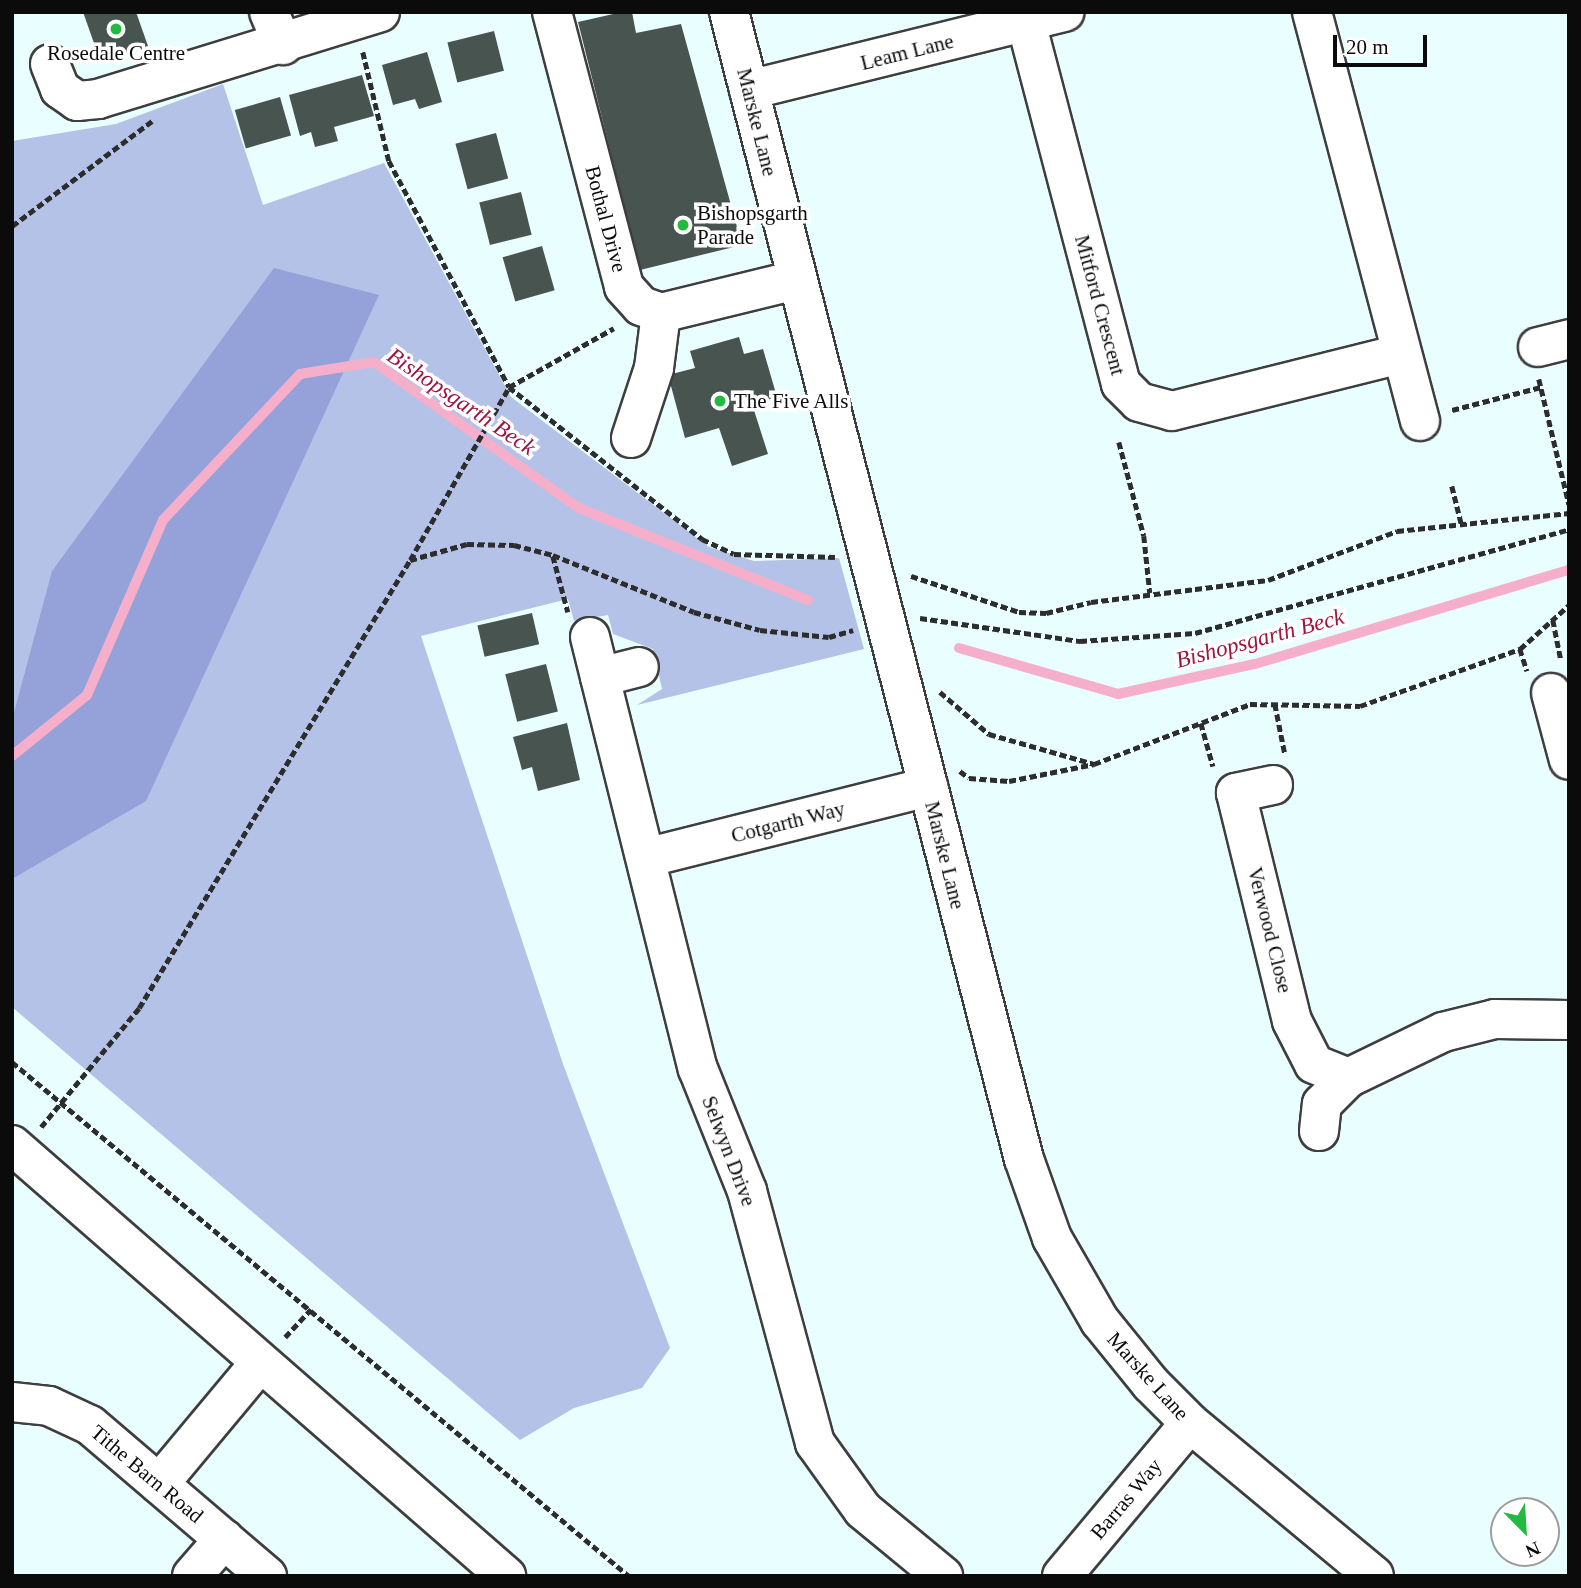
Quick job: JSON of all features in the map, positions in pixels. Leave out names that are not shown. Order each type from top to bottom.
[{"type":"street","name":"Bothal Drive","points":[[552,12],[624,287],[641,306],[661,313]]},
{"type":"street","name":"Marske Lane","points":[[729,12],[869,564],[940,776],[1024,1158],[1052,1238],[1100,1321],[1189,1423],[1374,1576]]},
{"type":"street","name":"Leam Lane","points":[[749,90],[1065,12]]},
{"type":"street","points":[[1312,12],[1401,354],[1434,416]]},
{"type":"street","points":[[50,64],[60,89],[77,101],[245,56],[276,29],[368,16]]},
{"type":"street","name":"Mitford Crescent","points":[[1027,22],[1121,384],[1139,402],[1172,411],[1401,354]]},
{"type":"street","points":[[631,439],[654,368],[661,313],[796,280]]},
{"type":"street","name":"Selwyn Drive","points":[[581,631],[600,677],[649,857],[698,1069],[750,1201],[815,1443],[863,1510],[943,1576]]},
{"type":"street","points":[[600,677],[639,667]]},
{"type":"street","points":[[1558,683],[1569,760]]},
{"type":"street","name":"Verwood Close","points":[[1279,770],[1236,793],[1292,1021],[1314,1064],[1348,1078]]},
{"type":"street","name":"Cotgarth Way","points":[[649,857],[940,776]]},
{"type":"street","points":[[1320,1131],[1322,1104],[1348,1078],[1456,1028],[1495,1018],[1569,1020]]},
{"type":"street","points":[[12,1145],[259,1364],[506,1576]]},
{"type":"street","points":[[159,1484],[259,1364]]},
{"type":"street","name":"Tithe Barn Road","points":[[12,1402],[49,1406],[90,1425],[267,1576]]},
{"type":"street","name":"Barras Way","points":[[1062,1576],[1189,1423]]},
{"type":"street","points":[[192,1576],[224,1539]]},
{"type":"path","points":[[368,16],[388,161],[509,387],[702,540],[734,554],[850,556],[1019,612],[1046,613],[1150,593],[1206,592],[1268,580],[1397,531],[1569,513]]},
{"type":"path","points":[[12,226],[159,116]]},
{"type":"path","points":[[61,1103],[139,1008],[410,560],[487,417],[509,387],[618,326]]},
{"type":"path","points":[[1548,354],[1541,387],[1569,504]]},
{"type":"path","points":[[1434,416],[1541,387]]},
{"type":"path","points":[[1119,442],[1144,536],[1150,593]]},
{"type":"path","points":[[1452,486],[1462,526]]},
{"type":"path","points":[[909,618],[954,619],[1080,641],[1195,633],[1569,529]]},
{"type":"path","points":[[410,560],[467,544],[514,545],[553,555],[694,612],[760,630],[829,637],[860,628]]},
{"type":"path","points":[[553,555],[581,631]]},
{"type":"path","points":[[940,776],[1009,781],[1094,764],[1251,704],[1360,706],[1520,649],[1569,605]]},
{"type":"path","points":[[1552,620],[1558,683]]},
{"type":"path","points":[[937,689],[989,734],[1094,764]]},
{"type":"path","points":[[1275,704],[1279,770]]},
{"type":"path","points":[[1201,723],[1215,770]]},
{"type":"path","points":[[12,1062],[629,1576]]},
{"type":"shaded area","points":[[223,84],[263,205],[384,163],[511,397],[709,547],[754,561],[839,558],[864,649],[637,705],[662,689],[653,649],[613,634],[608,615],[574,621],[568,599],[421,636],[563,1064],[670,1348],[642,1388],[574,1408],[520,1440],[12,1007],[12,141],[116,124]]},
{"type":"shaded area","points":[[274,268],[379,295],[146,801],[12,879],[12,720],[52,571]]},
{"type":"building","name":"Rosedale Centre","points":[[83,12],[136,12],[148,46],[101,63]]},
{"type":"building","points":[[632,12],[636,33],[681,24],[742,245],[640,270],[578,22]]},
{"type":"building","points":[[494,31],[504,71],[457,82],[447,43]]},
{"type":"building","points":[[427,52],[442,102],[419,109],[415,99],[393,105],[382,65]]},
{"type":"building","points":[[362,75],[374,116],[334,127],[338,141],[315,147],[311,132],[300,136],[289,95]]},
{"type":"building","points":[[280,97],[291,135],[246,148],[235,110]]},
{"type":"building","points":[[496,133],[508,178],[468,189],[455,144]]},
{"type":"building","points":[[521,192],[532,235],[490,245],[479,202]]},
{"type":"building","points":[[542,246],[555,290],[515,302],[503,257]]},
{"type":"building","name":"The Five Alls","points":[[739,337],[744,354],[763,349],[777,397],[752,404],[768,454],[732,466],[719,428],[685,438],[668,375],[695,368],[690,351]]},
{"type":"building","points":[[532,613],[539,644],[485,657],[477,626]]},
{"type":"building","points":[[546,664],[558,712],[517,722],[505,674]]},
{"type":"building","points":[[567,723],[580,780],[538,791],[532,767],[522,770],[513,737]]},
{"type":"waterway","name":"Bishopsgarth Beck","points":[[12,756],[87,695],[163,520],[300,374],[374,362],[579,508],[808,600]]},
{"type":"waterway","name":"Bishopsgarth Beck","points":[[959,648],[1118,694],[1255,664],[1569,570]]},
{"type":"place","name":"Rosedale Centre","points":[[116,29]]},
{"type":"place","name":"Bishopsgarth Parade","points":[[683,225]]},
{"type":"place","name":"The Five Alls","points":[[720,401]]}]
